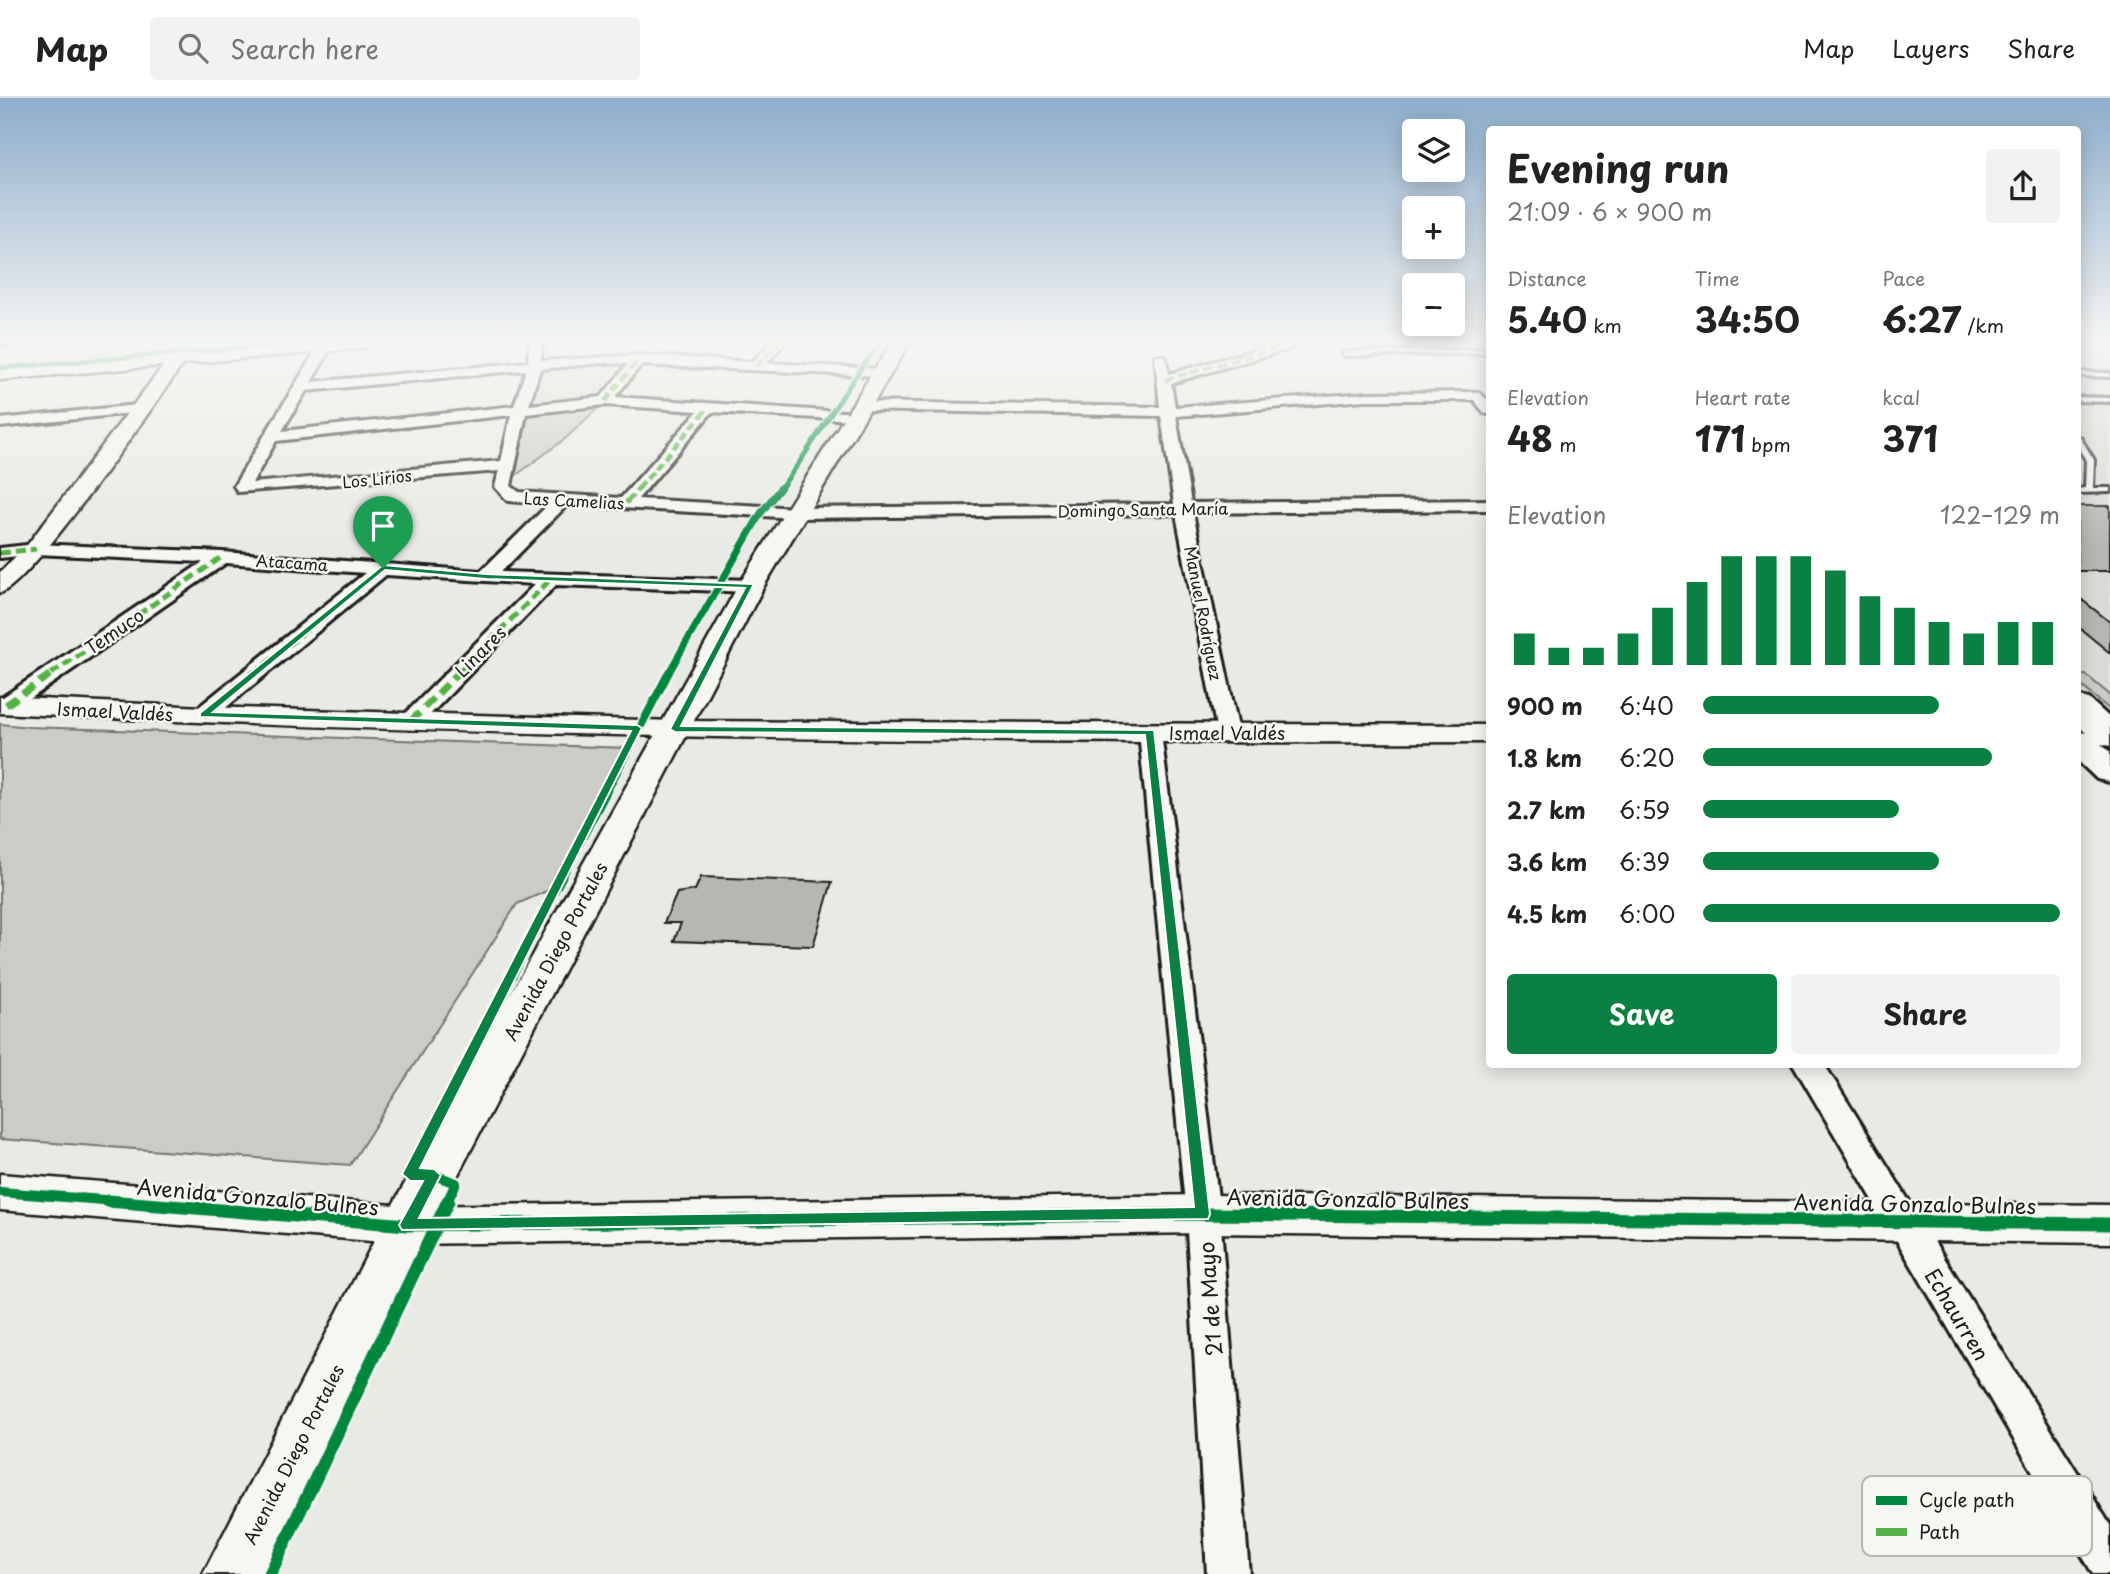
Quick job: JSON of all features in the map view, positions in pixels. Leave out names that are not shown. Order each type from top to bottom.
[{"type":"main road","name":"Avenida Diego Portales","points":[[233,1574],[407,1225],[751,586],[856,411]]},
{"type":"main road","points":[[2081,714],[2110,771]]},
{"type":"street","points":[[0,423],[119,411]]},
{"type":"street","points":[[0,586],[36,549],[136,411]]},
{"type":"street","points":[[271,437],[287,411]]},
{"type":"street","points":[[271,437],[512,411]]},
{"type":"street","name":"Las Camelias","points":[[520,411],[503,487],[514,497],[797,513]]},
{"type":"street","points":[[626,503],[706,411]]},
{"type":"street","points":[[850,411],[1182,411]]},
{"type":"street","name":"Manuel Rodríguez","points":[[1166,412],[1228,732]]},
{"type":"street","name":"Los Lirios","points":[[271,437],[242,485],[244,489],[509,465]]},
{"type":"street","points":[[486,577],[563,499]]},
{"type":"street","name":"Domingo Santa María","points":[[797,513],[1486,505]]},
{"type":"street","name":"Atacama","points":[[0,553],[36,549],[222,557],[486,577],[751,586]]},
{"type":"street","name":"Temuco","points":[[3,705],[222,557]]},
{"type":"street","points":[[204,715],[383,568]]},
{"type":"street","name":"Linares","points":[[410,722],[550,580]]},
{"type":"street","name":"Ismael Valdés","points":[[3,705],[204,715],[675,729],[1486,734]]},
{"type":"street","name":"21 de Mayo","points":[[1150,732],[1203,1214],[1228,1574]]},
{"type":"street","name":"Echaurren","points":[[1810,1068],[2057,1476]]},
{"type":"street","name":"Avenida Gonzalo Bulnes","points":[[0,1192],[407,1225],[1203,1214],[2110,1224]]},
{"type":"street","name":"Echaurren","points":[[2092,1533],[2110,1563]]},
{"type":"lane","points":[[2081,445],[2090,460],[2089,489]]},
{"type":"lane","points":[[2081,490],[2110,490]]},
{"type":"shaded area","points":[[595,411],[566,438],[515,476],[529,412]]},
{"type":"shaded area","points":[[2081,411],[2110,411],[2110,715],[2081,690]]},
{"type":"shaded area","points":[[2081,675],[2086,675],[2110,695],[2110,710],[2081,685]]},
{"type":"shaded area","points":[[0,724],[627,748],[549,890],[517,904],[350,1165],[0,1139]]},
{"type":"building","points":[[2081,506],[2110,506],[2110,571],[2081,571]]},
{"type":"building","points":[[2081,599],[2110,622],[2110,653],[2081,629]]},
{"type":"building","points":[[701,877],[832,882],[813,946],[674,941],[681,923],[664,923],[677,893],[695,890]]},
{"type":"marked path","points":[[626,503],[706,411]]},
{"type":"marked path","points":[[0,553],[36,549]]},
{"type":"marked path","points":[[6,705],[222,557]]},
{"type":"marked path","points":[[203,715],[383,568]]},
{"type":"marked path","points":[[410,722],[550,580]]},
{"type":"cycle path","points":[[270,1574],[456,1183],[434,1175],[410,1174],[637,728],[761,513],[802,461],[833,411]]},
{"type":"cycle path","points":[[0,1192],[407,1225],[1203,1214],[2110,1224]]},
{"type":"route","points":[[383,568],[486,577],[751,586],[675,729],[1150,732],[1203,1214],[407,1225],[434,1175],[410,1174],[637,728],[204,715],[383,568]]}]
